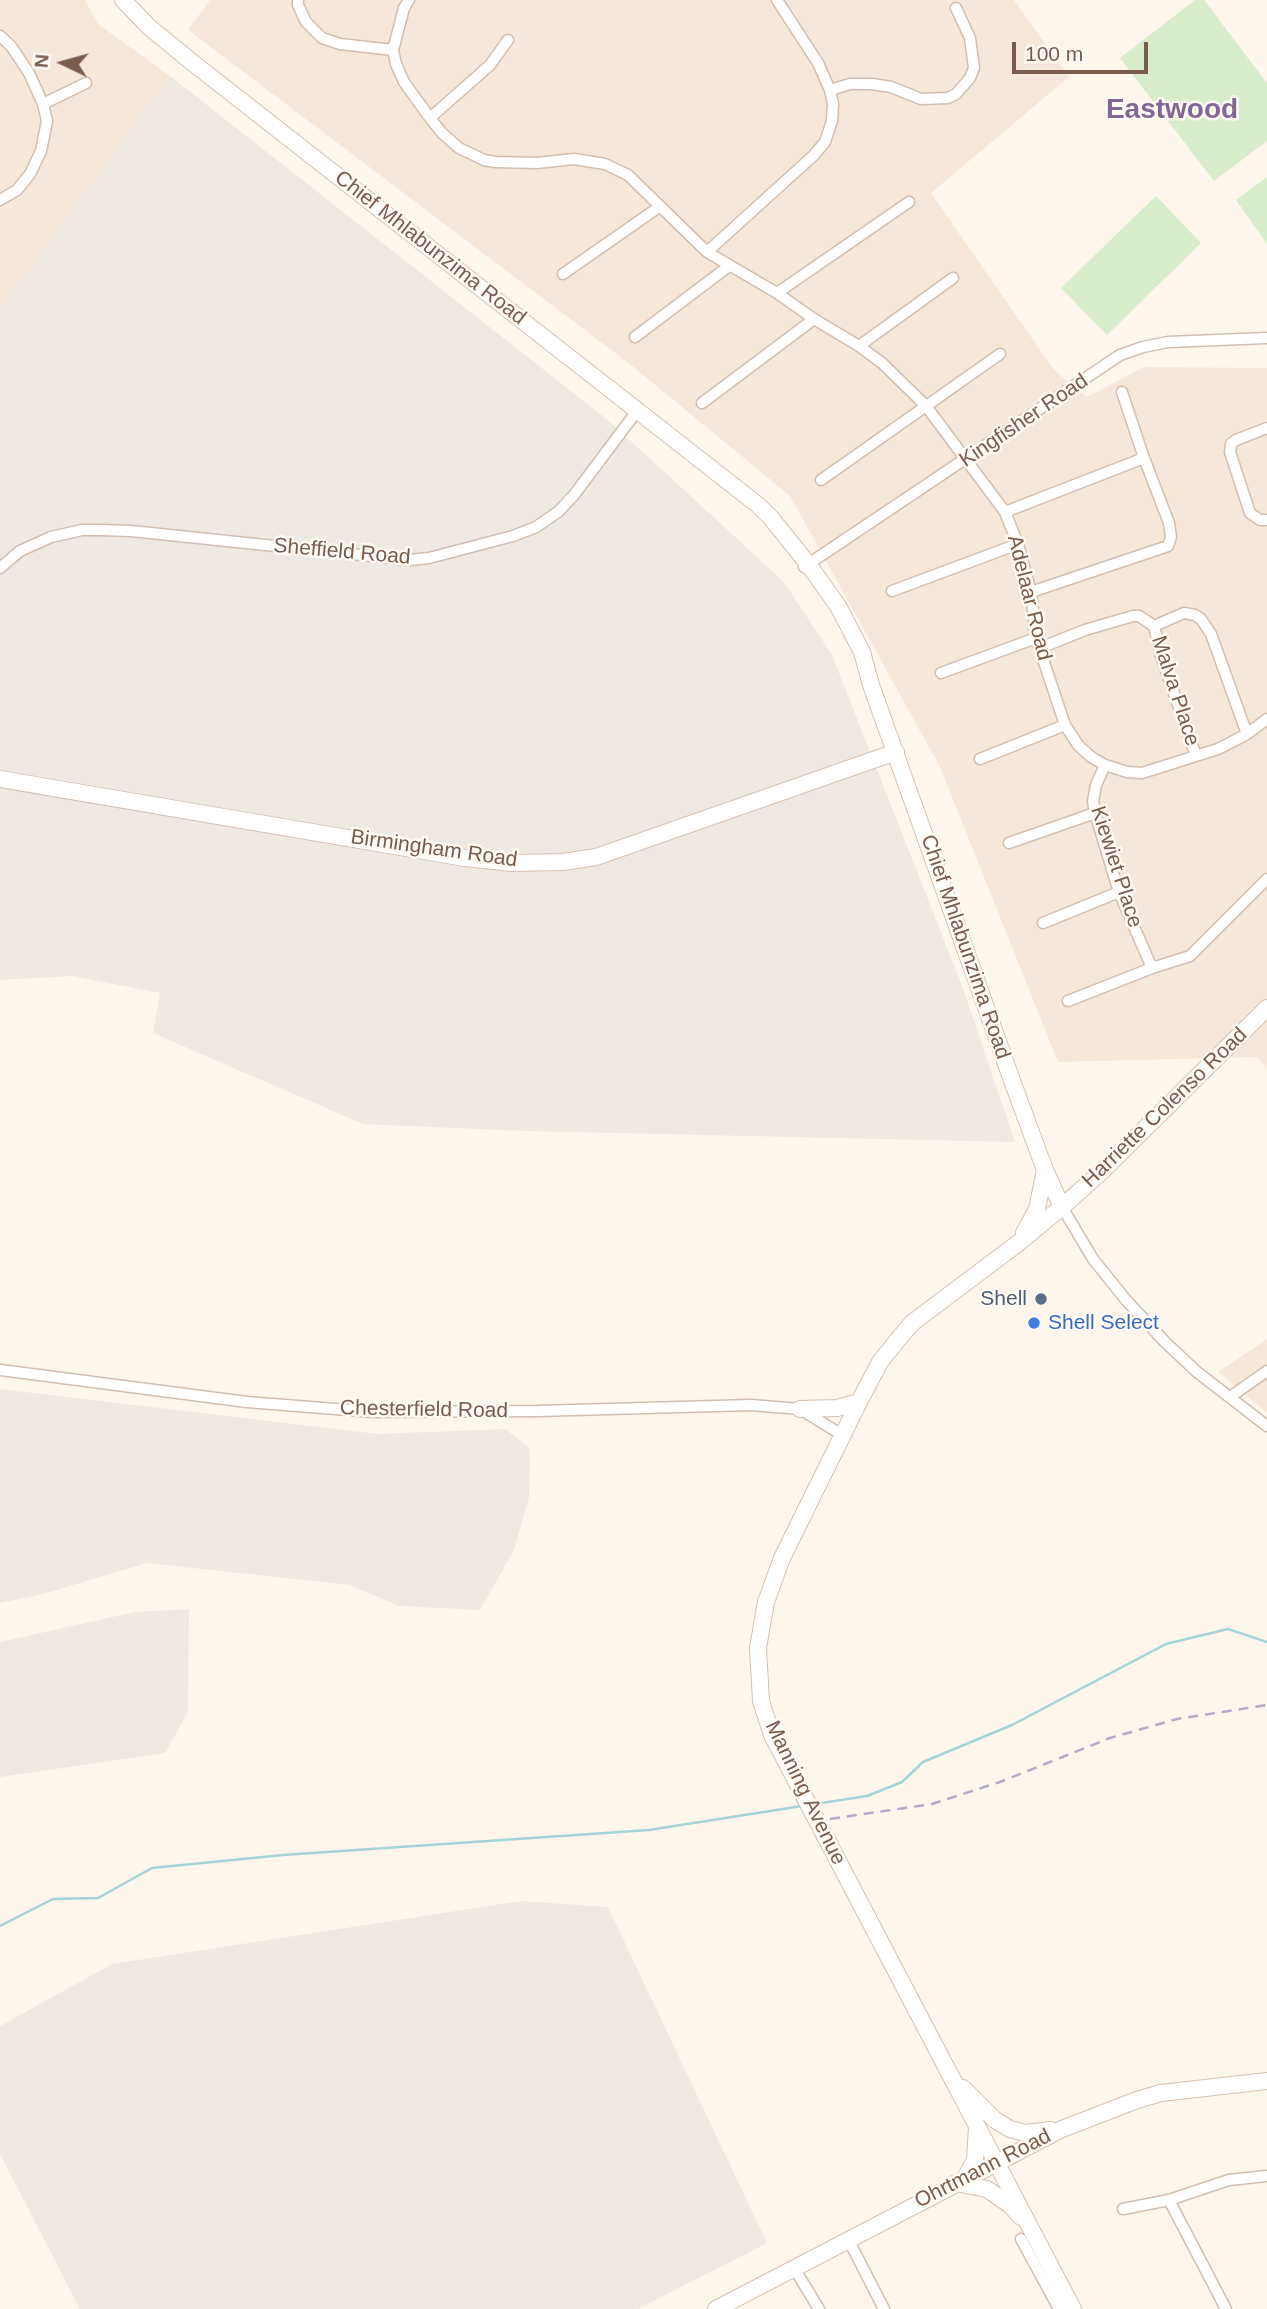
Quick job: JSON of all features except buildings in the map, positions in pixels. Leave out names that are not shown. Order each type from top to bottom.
[{"type":"main road","name":"Chief Mhlabunzima Road","points":[[122,0],[149,27],[193,62],[704,461],[740,493],[806,566],[871,685],[1045,1170],[1062,1207]]},
{"type":"main road","name":"Birmingham Road","points":[[0,779],[466,858],[531,863],[596,857],[896,752]]},
{"type":"main road","name":"Harriette Colenso Road","points":[[1062,1207],[1267,1007]]},
{"type":"main road","points":[[1045,1170],[1053,1180],[1066,1187],[1088,1183]]},
{"type":"main road","points":[[1017,1244],[1037,1209],[1045,1170]]},
{"type":"main road","name":"Manning Avenue","points":[[1062,1207],[912,1323],[880,1363],[782,1558],[766,1602],[758,1648],[761,1701],[772,1735],[997,2161],[1027,2234],[1073,2309]]},
{"type":"main road","points":[[800,1409],[837,1408],[859,1402]]},
{"type":"main road","points":[[950,2074],[995,2120],[1010,2129],[1033,2133],[1062,2129]]},
{"type":"main road","name":"Ohrtmann Road","points":[[716,2309],[1062,2129],[1161,2093],[1267,2081]]},
{"type":"main road","points":[[976,2122],[975,2160],[960,2181],[979,2186],[1010,2205],[1027,2234]]},
{"type":"street","points":[[299,0],[298,5],[306,22],[322,38],[340,44],[393,50],[404,8],[409,0]]},
{"type":"street","points":[[706,252],[814,156],[825,142],[832,121],[830,90],[818,63],[780,4],[794,0]]},
{"type":"street","points":[[830,90],[861,84],[884,85],[931,100],[956,94],[971,78],[974,68],[970,38],[956,8]]},
{"type":"street","points":[[0,36],[11,46],[29,73],[43,104],[46,131],[37,162],[24,183],[0,201]]},
{"type":"street","points":[[430,118],[490,65],[508,40]]},
{"type":"street","name":"Adelaar Road","points":[[393,50],[404,82],[442,133],[459,148],[484,160],[537,163],[574,159],[605,163],[628,175],[706,252],[777,293],[859,346],[882,363],[926,406],[1005,512],[1018,544],[1031,592],[1038,643],[1065,725],[1078,745],[1105,765],[1127,772],[1142,773],[1218,749],[1247,734],[1267,719]]},
{"type":"street","points":[[43,104],[86,83]]},
{"type":"street","points":[[777,293],[909,202]]},
{"type":"street","points":[[563,274],[659,207]]},
{"type":"street","points":[[635,337],[729,267]]},
{"type":"street","points":[[859,346],[953,278]]},
{"type":"street","points":[[702,403],[814,319]]},
{"type":"street","name":"Kingfisher Road","points":[[806,566],[1120,355],[1168,342],[1267,338]]},
{"type":"street","points":[[821,480],[1000,354]]},
{"type":"street","points":[[1031,592],[1168,546],[1171,537],[1169,523],[1122,392]]},
{"type":"street","name":"Sheffield Road","points":[[0,568],[20,551],[51,537],[82,530],[143,532],[409,560],[429,558],[536,527],[558,512],[638,411]]},
{"type":"street","points":[[1267,428],[1236,440],[1231,444],[1230,452],[1250,513],[1260,520],[1267,520]]},
{"type":"street","points":[[1005,512],[1144,458]]},
{"type":"street","points":[[892,591],[1018,544]]},
{"type":"street","points":[[941,673],[1136,615],[1154,626],[1184,612],[1201,619],[1211,634],[1247,734]]},
{"type":"street","name":"Malva Place","points":[[1154,626],[1161,656],[1196,757]]},
{"type":"street","points":[[980,759],[1065,725]]},
{"type":"street","name":"Kiewiet Place","points":[[1105,765],[1096,785],[1095,813],[1119,892],[1152,968]]},
{"type":"street","points":[[1009,844],[1095,813]]},
{"type":"street","points":[[1068,1001],[1190,956],[1267,879]]},
{"type":"street","points":[[1043,923],[1119,892]]},
{"type":"street","points":[[1062,1207],[1093,1259],[1126,1300],[1179,1356],[1267,1426]]},
{"type":"street","name":"Chesterfield Road","points":[[0,1370],[247,1402],[373,1412],[552,1411],[751,1405],[800,1409],[842,1435]]},
{"type":"street","points":[[1230,1397],[1267,1371]]},
{"type":"street","points":[[1123,2209],[1169,2200],[1229,2180],[1267,2176]]},
{"type":"street","points":[[1169,2200],[1226,2309]]},
{"type":"street","name":"Manning Avenue","points":[[1027,2234],[1059,2309]]},
{"type":"street","points":[[848,2239],[884,2309]]},
{"type":"street","points":[[794,2268],[819,2309]]},
{"type":"shaded area","points":[[0,0],[85,0],[98,24],[170,76],[0,309]]},
{"type":"shaded area","points":[[210,0],[1014,0],[1069,77],[931,193],[1054,370],[1087,397],[1144,367],[1267,368],[1267,1071],[1258,1057],[1058,1062],[940,767],[790,496],[631,365],[188,30]]},
{"type":"shaded area","points":[[170,76],[609,421],[784,582],[832,655],[964,991],[1015,1142],[524,1131],[363,1124],[153,1033],[160,993],[72,976],[0,980],[0,309]]},
{"type":"shaded area","points":[[1267,1339],[1267,1413],[1218,1372]]},
{"type":"shaded area","points":[[0,1389],[378,1434],[505,1429],[530,1448],[529,1497],[514,1550],[480,1610],[399,1606],[350,1585],[147,1563],[43,1594],[0,1603]]},
{"type":"shaded area","points":[[189,1609],[188,1712],[165,1753],[0,1777],[0,1642],[135,1612]]},
{"type":"shaded area","points":[[521,1901],[608,1907],[767,2243],[638,2309],[80,2309],[0,2154],[0,2026],[112,1964]]},
{"type":"green space","points":[[1195,0],[1204,0],[1267,83],[1267,141],[1214,181],[1120,58]]},
{"type":"green space","points":[[1267,177],[1267,244],[1236,200]]},
{"type":"green space","points":[[1156,196],[1201,243],[1107,335],[1061,288]]},
{"type":"waterway","points":[[815,1804],[867,1796],[902,1782],[923,1762],[1012,1725],[1166,1644],[1228,1629],[1267,1642]]},
{"type":"waterway","points":[[0,1926],[53,1899],[98,1898],[152,1868],[283,1855],[649,1830],[802,1806]]},
{"type":"railway","points":[[830,1819],[932,1804],[1000,1782],[1110,1738],[1177,1719],[1267,1705]]},
{"type":"place","name":"Shell","points":[[1041,1299]]},
{"type":"place","name":"Shell Select","points":[[1034,1323]]},
{"type":"district","name":"Eastwood","points":[[1172,110]]}]
